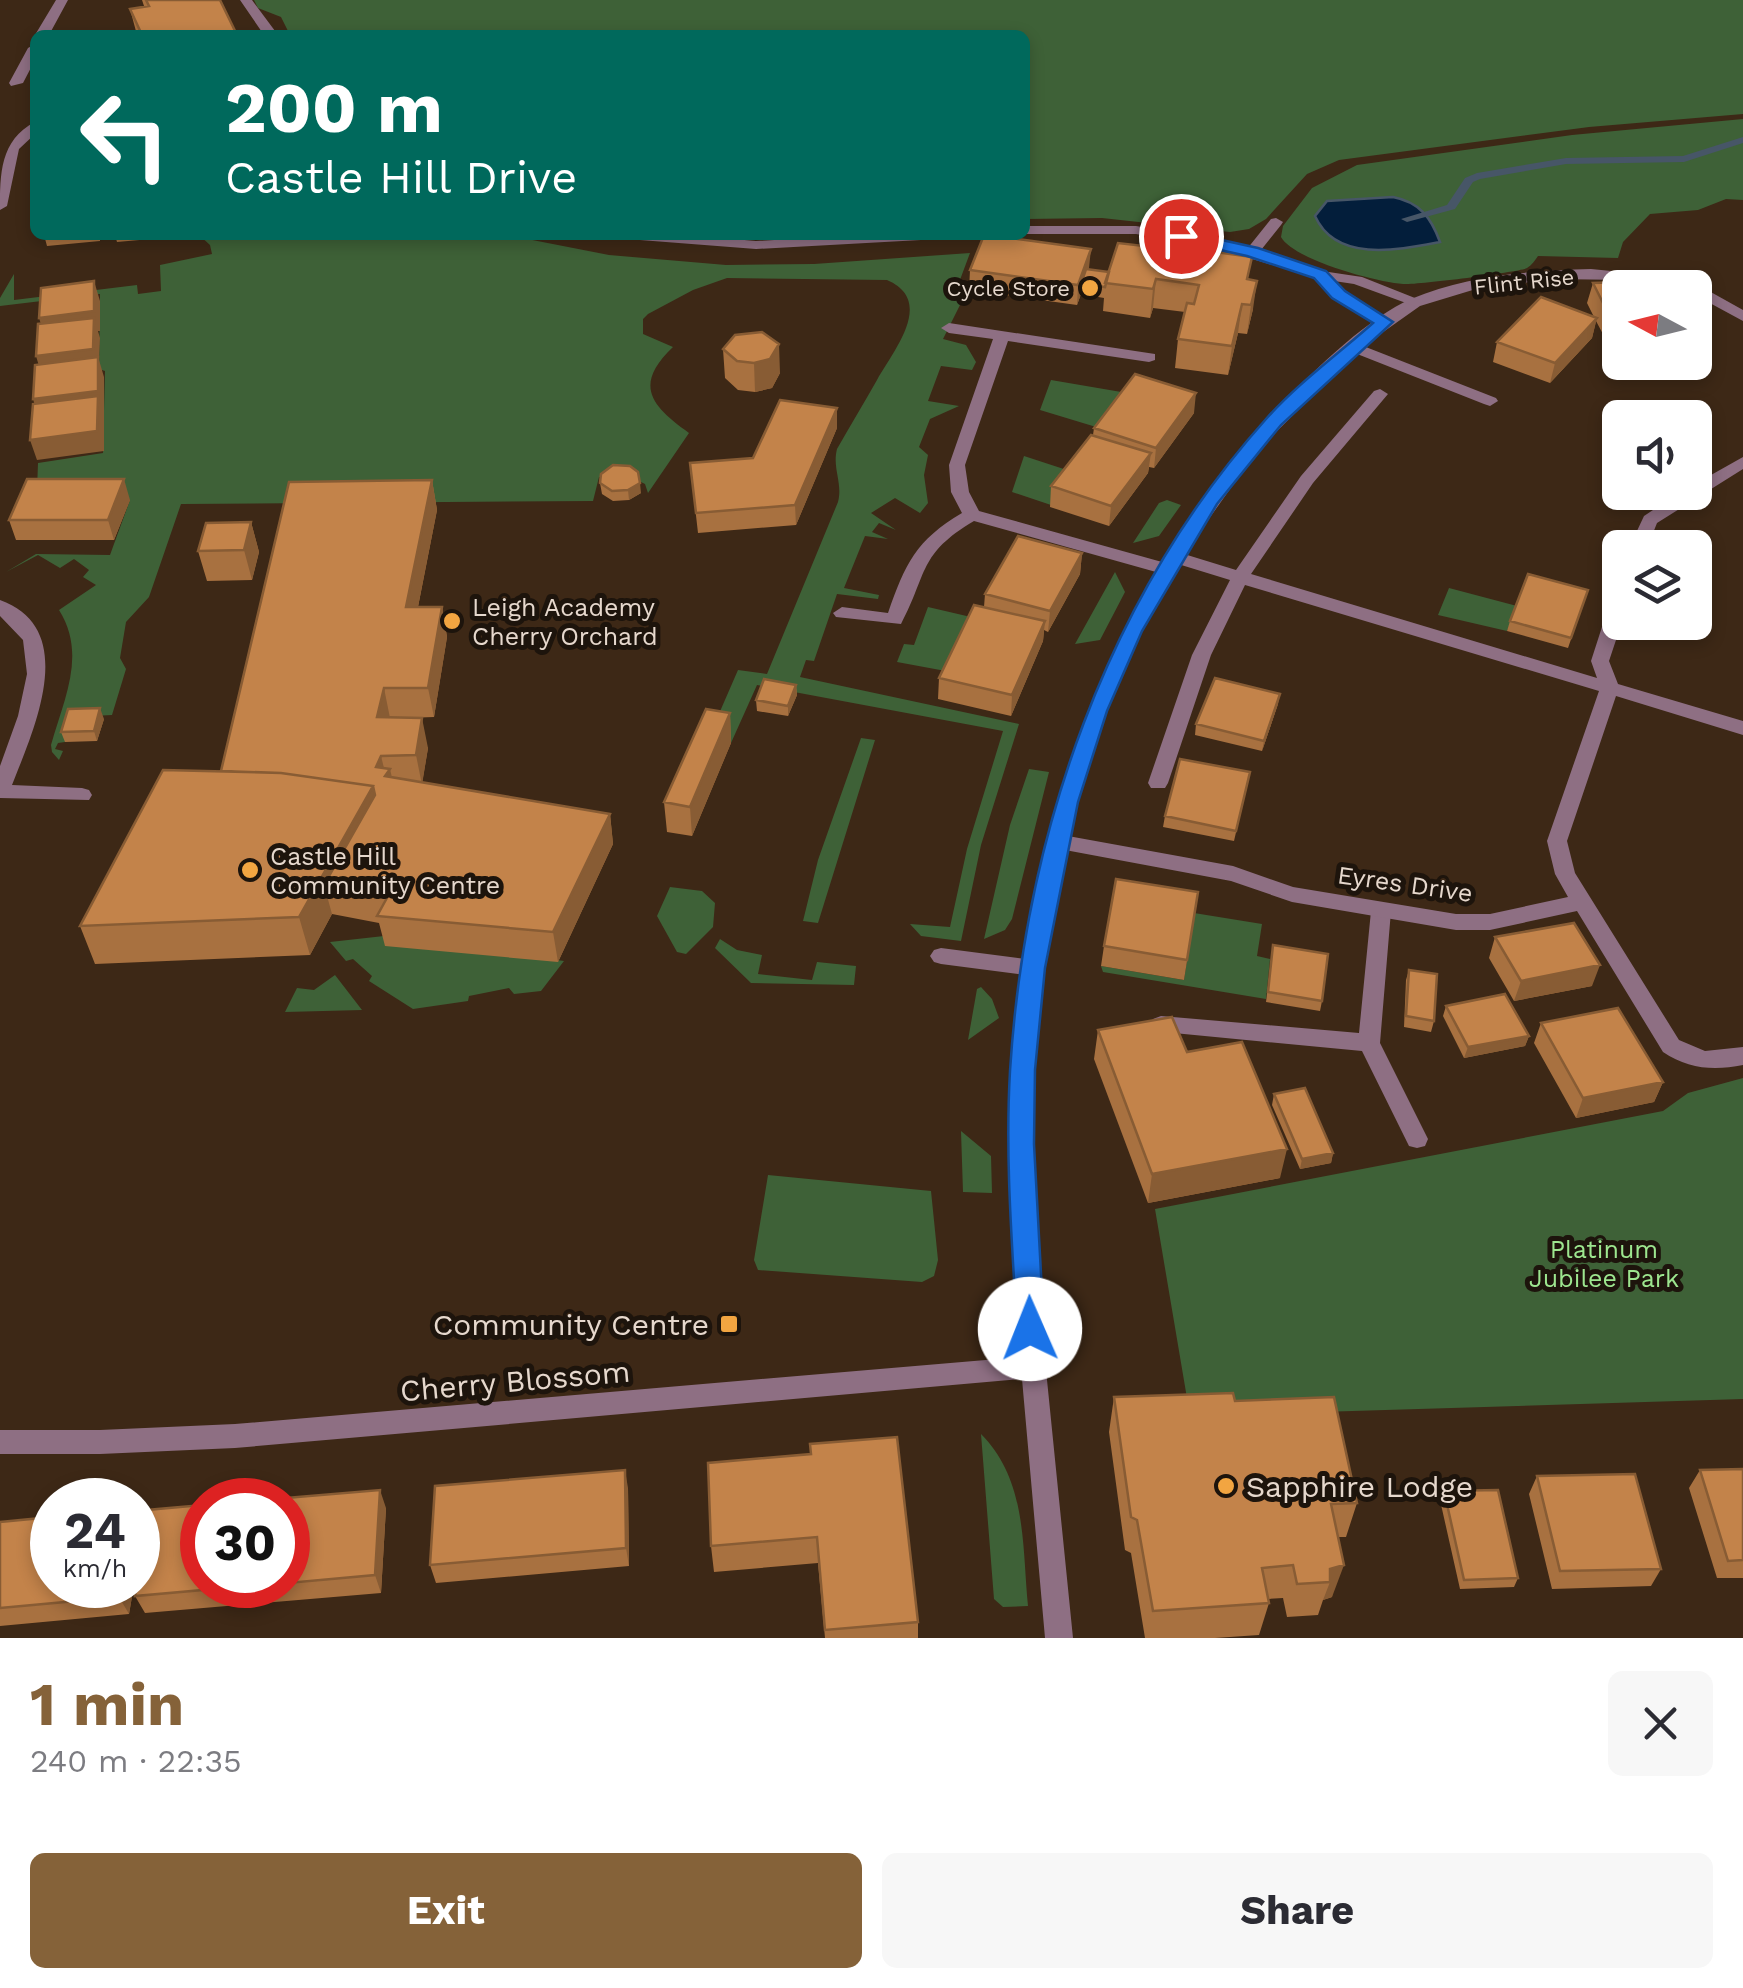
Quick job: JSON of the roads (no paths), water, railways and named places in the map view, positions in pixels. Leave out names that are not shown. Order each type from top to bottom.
[{"type":"street","points":[[45,30],[62,0]]},
{"type":"street","points":[[246,0],[267,30]]},
{"type":"street","points":[[16,83],[30,57]]},
{"type":"street","points":[[0,206],[12,148],[30,131]]},
{"type":"street","points":[[1252,252],[1276,222]]},
{"type":"street","points":[[1030,230],[1136,230],[1252,252],[1320,274],[1357,280],[1417,302]]},
{"type":"street","points":[[692,240],[756,245],[848,240]]},
{"type":"street","points":[[1320,274],[1338,295],[1384,322]]},
{"type":"street","name":"Flint Rise","points":[[1059,1638],[1034,1367],[1021,1144],[1023,1070],[1033,968],[1057,841],[1096,711],[1131,631],[1170,563],[1250,450],[1352,347],[1417,302],[1475,285],[1530,277],[1602,276]]},
{"type":"street","name":"Flint Rise","points":[[1712,299],[1743,316]]},
{"type":"street","points":[[949,328],[1150,357]]},
{"type":"street","points":[[972,515],[960,492],[957,465],[1002,336]]},
{"type":"street","points":[[1352,347],[1490,401]]},
{"type":"street","points":[[1158,783],[1208,638],[1241,576],[1287,501],[1380,394]]},
{"type":"street","points":[[1712,481],[1743,462]]},
{"type":"street","points":[[1646,530],[1650,520],[1666,510]]},
{"type":"street","points":[[842,613],[896,620],[918,555],[939,533],[972,515],[1170,563],[1241,576],[1743,728]]},
{"type":"street","points":[[3,612],[22,624],[33,641],[38,660],[23,729],[0,791],[82,795]]},
{"type":"street","points":[[1606,640],[1600,658],[1608,690],[1557,841],[1565,874],[1671,1046],[1684,1055],[1707,1060],[1743,1056]]},
{"type":"street","name":"Eyres Drive","points":[[1057,841],[1227,872],[1292,894],[1472,924],[1582,902]]},
{"type":"street","points":[[1381,911],[1369,1044],[1417,1139]]},
{"type":"street","points":[[941,956],[1033,968]]},
{"type":"street","points":[[1161,1024],[1369,1044]]},
{"type":"street","name":"Cherry Blossom","points":[[0,1442],[235,1436],[1034,1367]]},
{"type":"water","points":[[1393,197],[1423,212],[1440,242],[1388,250],[1353,247],[1337,241],[1315,216],[1327,201]]},
{"type":"waterway","points":[[1407,219],[1451,207],[1469,180],[1477,176],[1566,161],[1684,159],[1743,140]]},
{"type":"place","name":"Cycle Store","points":[[1090,288]]},
{"type":"place","name":"Leigh Academy Cherry Orchard","points":[[452,621]]},
{"type":"place","name":"Castle Hill Community Centre","points":[[250,870]]},
{"type":"place","name":"Community Centre","points":[[729,1324]]},
{"type":"place","name":"Sapphire Lodge","points":[[1226,1486]]},
{"type":"park label","name":"Platinum Jubilee Park","points":[[1604,1264]]}]
